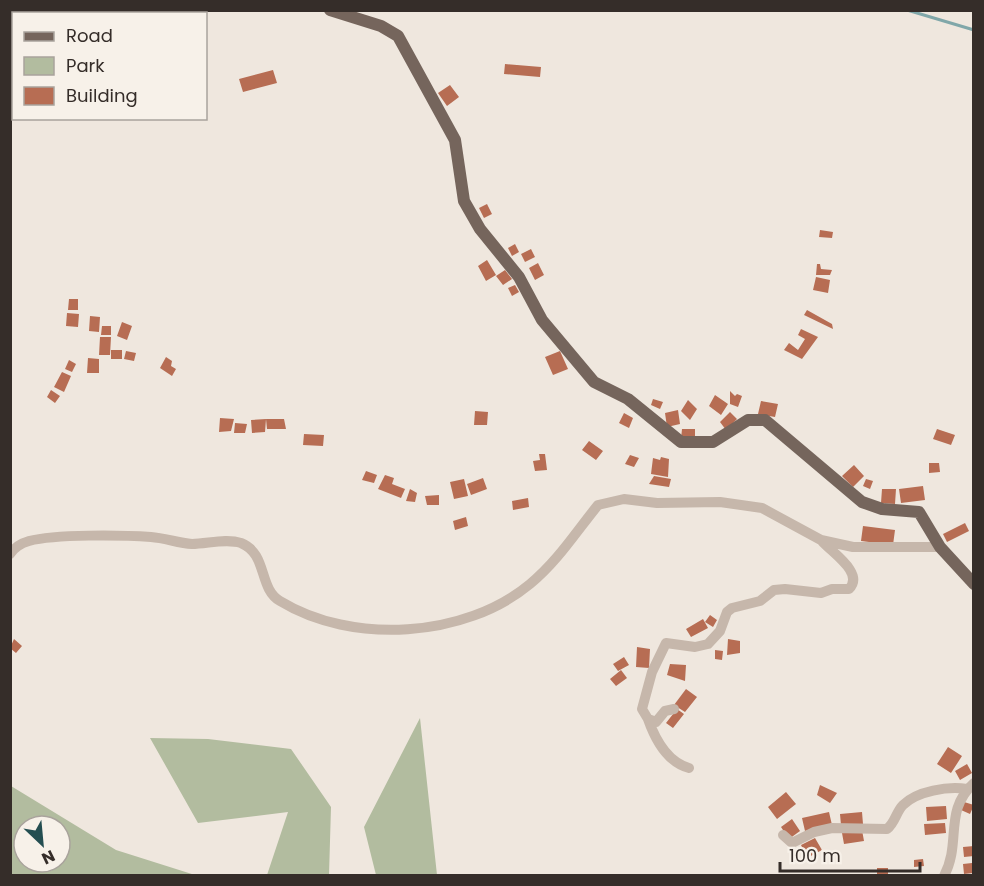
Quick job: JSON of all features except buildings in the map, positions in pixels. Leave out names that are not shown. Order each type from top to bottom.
[{"type":"main road","points":[[330,10],[381,26],[398,36],[455,140],[464,201],[480,229],[519,277],[534,309],[594,382],[628,399],[681,442],[713,442],[748,420],[765,420],[862,502],[882,508],[919,512],[940,547],[974,584]]},
{"type":"street","points":[[10,554],[27,541],[55,538],[153,537],[197,544],[232,541],[249,548],[255,554],[261,563],[270,592],[279,601],[315,618],[354,626],[387,628],[431,627],[468,618],[502,603],[551,565],[598,504],[624,499],[657,503],[720,502],[762,508],[822,540],[853,547],[940,547]]},
{"type":"street","points":[[689,768],[681,765],[666,752],[654,737],[642,709],[652,672],[666,644],[695,647],[708,644],[720,631],[727,612],[732,608],[760,601],[774,590],[821,593],[832,589],[849,589],[854,580],[845,563],[822,540]]},
{"type":"street","points":[[648,719],[656,722],[665,711],[674,710]]},
{"type":"street","points":[[783,835],[792,843],[814,832],[832,828],[887,829],[901,806],[914,798],[945,789],[970,786]]},
{"type":"street","points":[[944,876],[950,864],[957,803],[970,786]]},
{"type":"green space","points":[[420,718],[437,875],[376,875],[364,827]]},
{"type":"green space","points":[[150,738],[208,739],[291,749],[331,807],[329,875],[267,875],[288,812],[198,823]]},
{"type":"green space","points":[[11,786],[57,814],[12,814],[12,874],[72,874],[72,823],[116,850],[195,875],[11,875]]},
{"type":"waterway","points":[[907,10],[974,30]]}]
